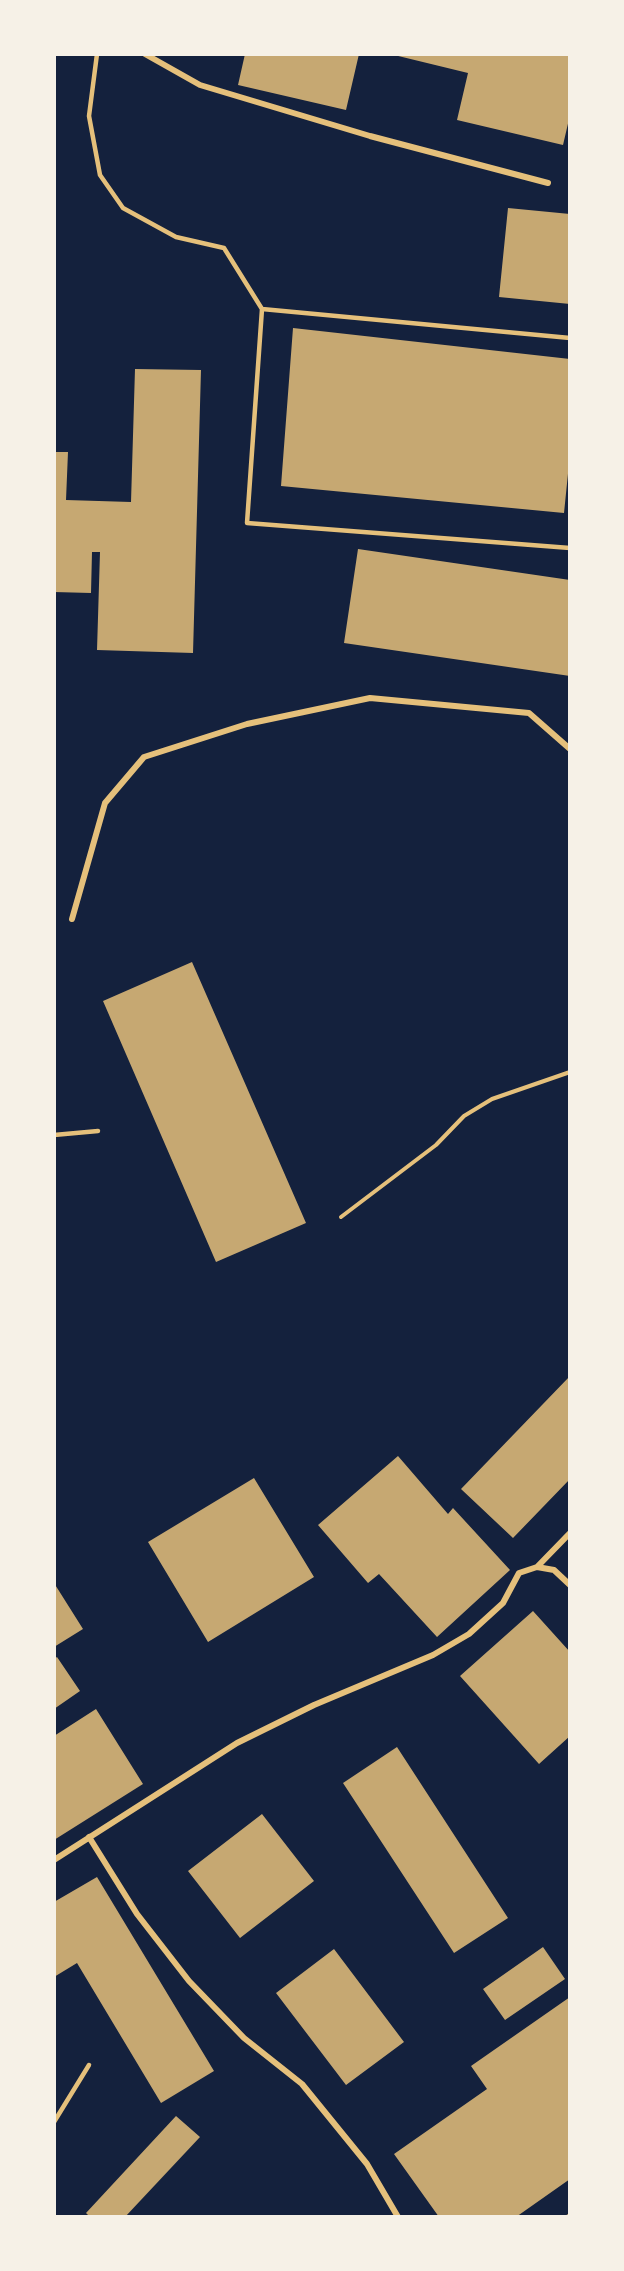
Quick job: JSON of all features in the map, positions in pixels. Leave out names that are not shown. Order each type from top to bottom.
[{"type":"street","points":[[145,54],[200,85],[370,136],[548,183]]},
{"type":"street","points":[[72,919],[105,803],[144,758],[246,724],[370,698],[529,713],[570,748]]},
{"type":"street","points":[[54,1860],[237,1743],[314,1706],[433,1655],[470,1634],[503,1603],[519,1573],[537,1567],[570,1533]]},
{"type":"street","points":[[537,1567],[554,1570],[570,1585]]},
{"type":"street","points":[[89,1837],[137,1914],[189,1981],[244,2038],[302,2084],[367,2164],[398,2217]]},
{"type":"lane","points":[[97,54],[89,116],[100,176],[123,208],[176,237],[224,248],[262,309],[247,524],[570,548]]},
{"type":"lane","points":[[262,309],[570,338]]},
{"type":"lane","points":[[54,1135],[98,1131]]},
{"type":"lane","points":[[54,2122],[89,2066]]},
{"type":"path","points":[[340,1216],[436,1145],[464,1116],[492,1099],[570,1072]]},
{"type":"building","points":[[245,54],[359,54],[346,110],[238,85]]},
{"type":"building","points":[[390,54],[570,54],[570,115],[563,145],[457,120],[468,73]]},
{"type":"building","points":[[508,208],[570,214],[570,304],[499,297]]},
{"type":"building","points":[[293,328],[570,359],[570,454],[564,513],[281,486]]},
{"type":"building","points":[[135,369],[201,370],[193,653],[97,650],[100,552],[92,552],[91,593],[54,592],[54,452],[68,452],[66,500],[131,502]]},
{"type":"building","points":[[358,549],[570,580],[570,676],[344,643]]},
{"type":"building","points":[[192,962],[306,1223],[216,1262],[103,1001]]},
{"type":"building","points":[[570,1376],[570,1479],[513,1538],[461,1489]]},
{"type":"building","points":[[398,1456],[448,1514],[453,1508],[510,1570],[437,1637],[379,1574],[368,1583],[318,1525]]},
{"type":"building","points":[[254,1478],[314,1577],[208,1642],[148,1542]]},
{"type":"building","points":[[54,1583],[83,1629],[54,1647]]},
{"type":"building","points":[[533,1611],[570,1652],[570,1736],[539,1764],[460,1676]]},
{"type":"building","points":[[57,1657],[80,1691],[54,1709],[54,1659]]},
{"type":"building","points":[[96,1709],[143,1784],[54,1840],[54,1736]]},
{"type":"building","points":[[397,1747],[508,1918],[454,1953],[343,1783]]},
{"type":"building","points":[[262,1814],[314,1881],[240,1938],[188,1871]]},
{"type":"building","points":[[97,1877],[214,2071],[161,2103],[77,1963],[54,1977],[54,1902]]},
{"type":"building","points":[[543,1947],[565,1979],[505,2020],[483,1989]]},
{"type":"building","points":[[334,1949],[404,2042],[346,2085],[276,1993]]},
{"type":"building","points":[[570,1997],[570,2179],[516,2217],[439,2217],[394,2154],[487,2089],[471,2066]]},
{"type":"building","points":[[176,2116],[200,2137],[125,2217],[90,2217],[86,2213]]}]
